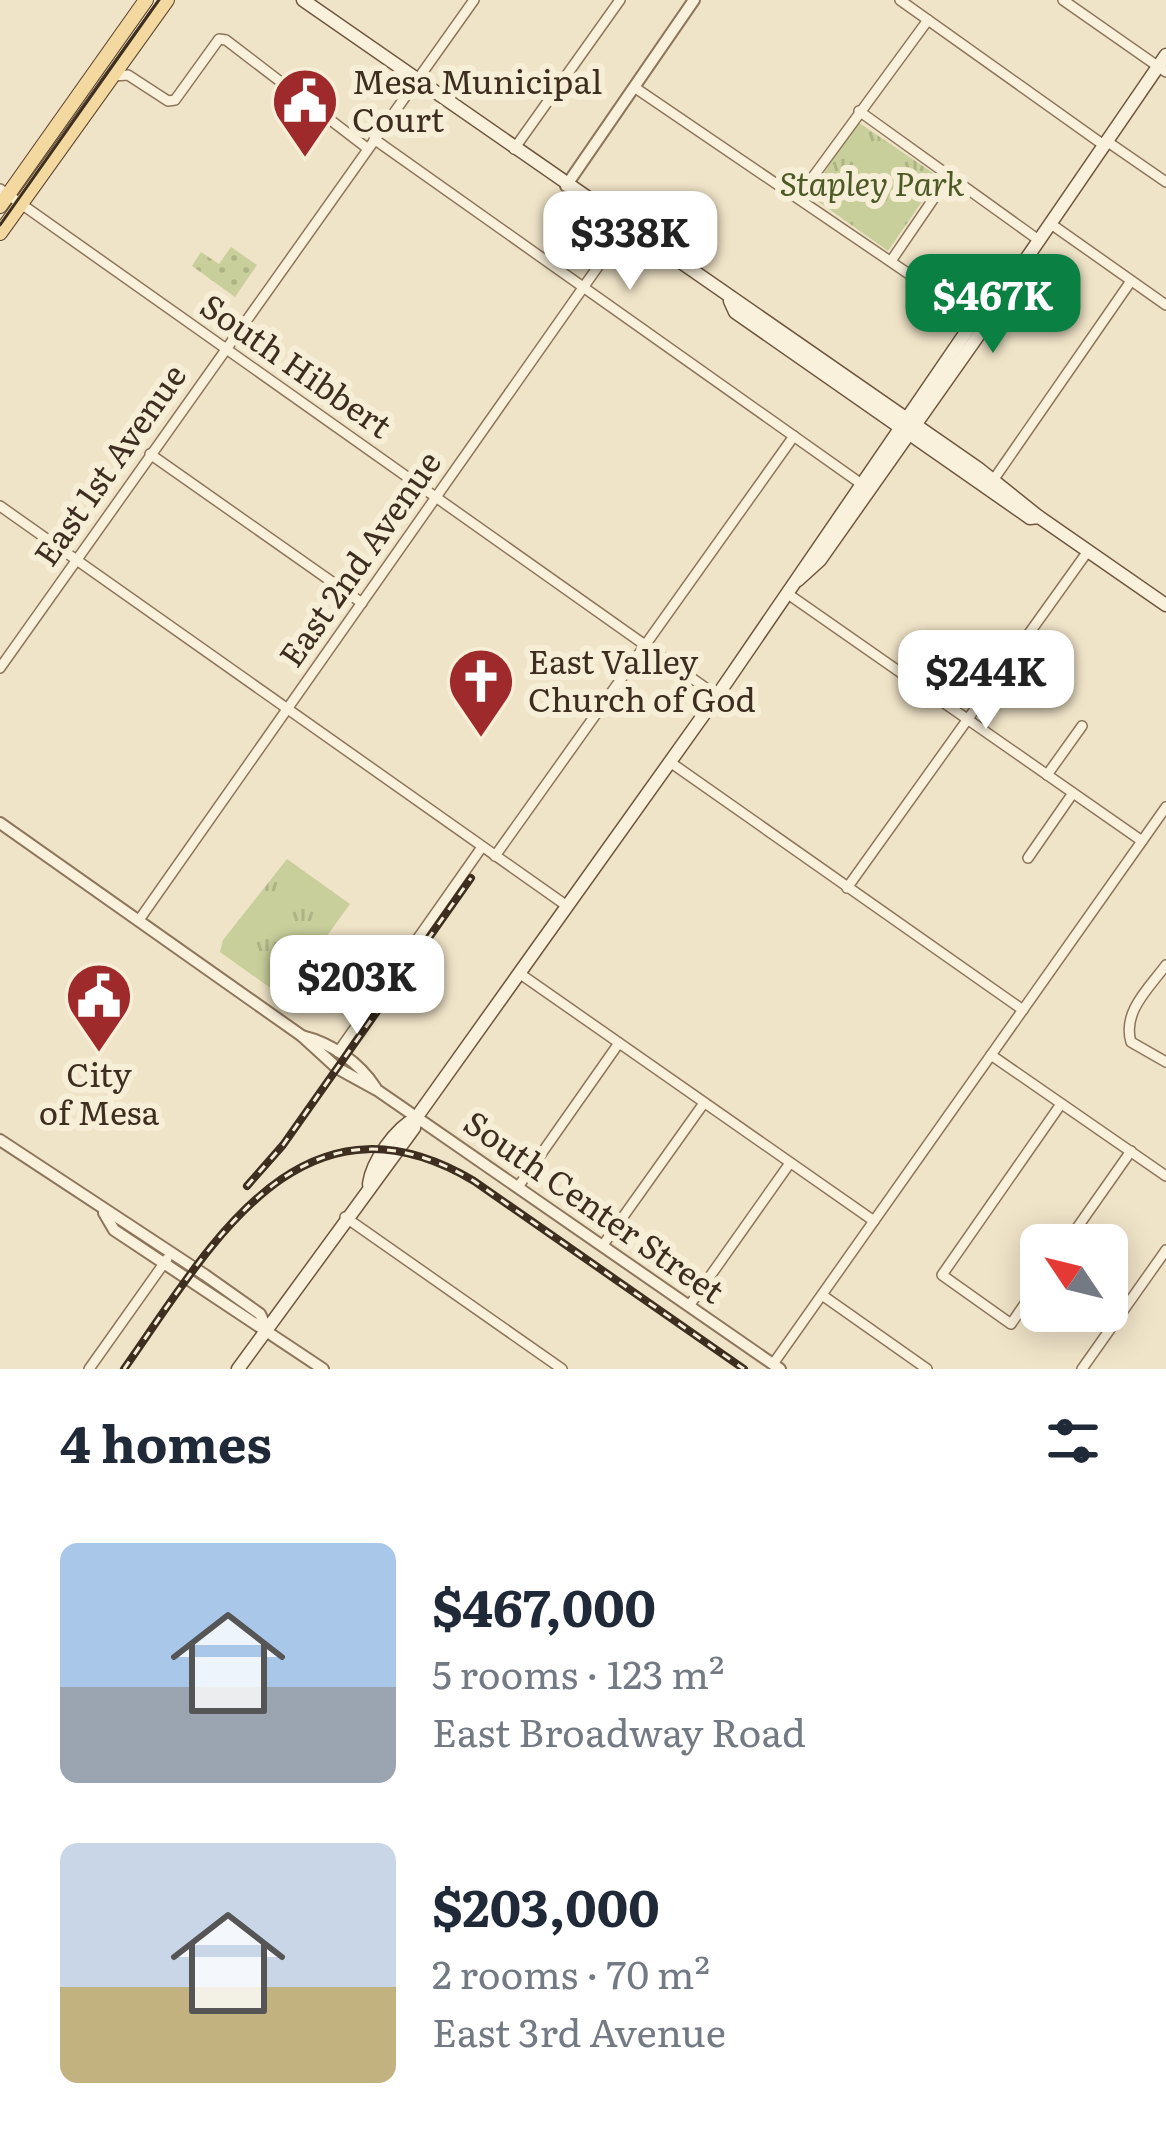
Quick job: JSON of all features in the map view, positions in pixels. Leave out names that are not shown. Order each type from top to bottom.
[{"type":"main road","points":[[0,233],[8,198],[146,0]]},
{"type":"main road","points":[[8,198],[112,77],[167,0]]},
{"type":"main road","points":[[303,0],[730,302],[741,303],[1030,518],[1039,517]]},
{"type":"main road","points":[[238,1369],[369,1184],[371,1172],[404,1124],[416,1118],[520,973],[788,594],[805,561],[860,483],[1018,279],[1022,265],[1164,64]]},
{"type":"main road","points":[[797,580],[811,572],[975,319],[1010,271],[1022,265]]},
{"type":"main road","points":[[908,426],[994,479],[1039,517],[1166,605]]},
{"type":"street","name":"East 1st Avenue","points":[[0,668],[474,0]]},
{"type":"street","points":[[514,149],[620,0]]},
{"type":"street","points":[[566,186],[694,0]]},
{"type":"street","points":[[901,0],[1166,182]]},
{"type":"street","points":[[1064,0],[1164,64]]},
{"type":"street","points":[[800,196],[928,20]]},
{"type":"street","points":[[112,77],[128,74],[169,101],[175,100],[219,39],[226,40],[860,483]]},
{"type":"street","points":[[127,57],[128,74]]},
{"type":"street","points":[[634,87],[975,319]]},
{"type":"street","points":[[859,111],[1040,241]]},
{"type":"street","points":[[891,261],[949,176]]},
{"type":"street","name":"South Hibbert","points":[[8,198],[717,696]]},
{"type":"street","points":[[1051,224],[1166,304]]},
{"type":"street","name":"East 2nd Avenue","points":[[139,920],[625,228]]},
{"type":"street","points":[[994,479],[1132,280]]},
{"type":"street","points":[[495,856],[794,436]]},
{"type":"street","points":[[150,454],[362,603]]},
{"type":"street","points":[[0,506],[567,906]]},
{"type":"street","points":[[847,888],[1088,550]]},
{"type":"street","points":[[788,594],[1142,841]]},
{"type":"street","points":[[1047,775],[1082,726]]},
{"type":"street","points":[[670,762],[1023,1010]]},
{"type":"street","points":[[1028,858],[1073,793]]},
{"type":"street","points":[[776,1366],[1166,807]]},
{"type":"street","name":"South Center Street","points":[[0,823],[302,1036],[337,1068],[377,1090],[776,1366]]},
{"type":"street","points":[[338,1052],[482,847]]},
{"type":"street","points":[[1166,965],[1133,1008],[1127,1030],[1131,1042],[1166,1062]]},
{"type":"street","points":[[520,973],[874,1221]]},
{"type":"street","name":"South Center Street","points":[[302,1036],[365,1071],[377,1090]]},
{"type":"street","points":[[518,1187],[619,1043]]},
{"type":"street","points":[[991,1055],[1166,1176]]},
{"type":"street","points":[[603,1245],[704,1103]]},
{"type":"street","points":[[1020,1311],[1011,1324],[942,1275],[1061,1104]]},
{"type":"street","points":[[0,1140],[104,1213],[114,1230],[251,1326],[267,1329],[323,1369]]},
{"type":"street","points":[[1080,1224],[1130,1151]]},
{"type":"street","points":[[688,1306],[790,1163]]},
{"type":"street","points":[[104,1213],[122,1216],[260,1314],[267,1329]]},
{"type":"street","points":[[345,1217],[562,1369]]},
{"type":"street","points":[[1082,1369],[1166,1250]]},
{"type":"street","points":[[89,1369],[165,1262]]},
{"type":"street","points":[[822,1295],[927,1369]]},
{"type":"green space","name":"Stapley Park","points":[[858,122],[939,177],[888,251],[809,195]]},
{"type":"green space","points":[[231,247],[257,265],[235,297],[192,266],[201,252],[219,264]]},
{"type":"green space","points":[[287,859],[350,904],[283,997],[220,952],[223,940]]},
{"type":"tram line","points":[[0,225],[159,0]]},
{"type":"railway","points":[[247,1186],[283,1145],[471,878]]},
{"type":"railway","points":[[124,1369],[190,1274],[266,1191],[309,1163],[358,1150],[413,1155],[474,1181],[744,1369]]},
{"type":"place","name":"Mesa Municipal Court","points":[[305,160]]},
{"type":"place","name":"East Valley Church of God","points":[[481,740]]},
{"type":"place","name":"City of Mesa","points":[[99,1055]]}]
